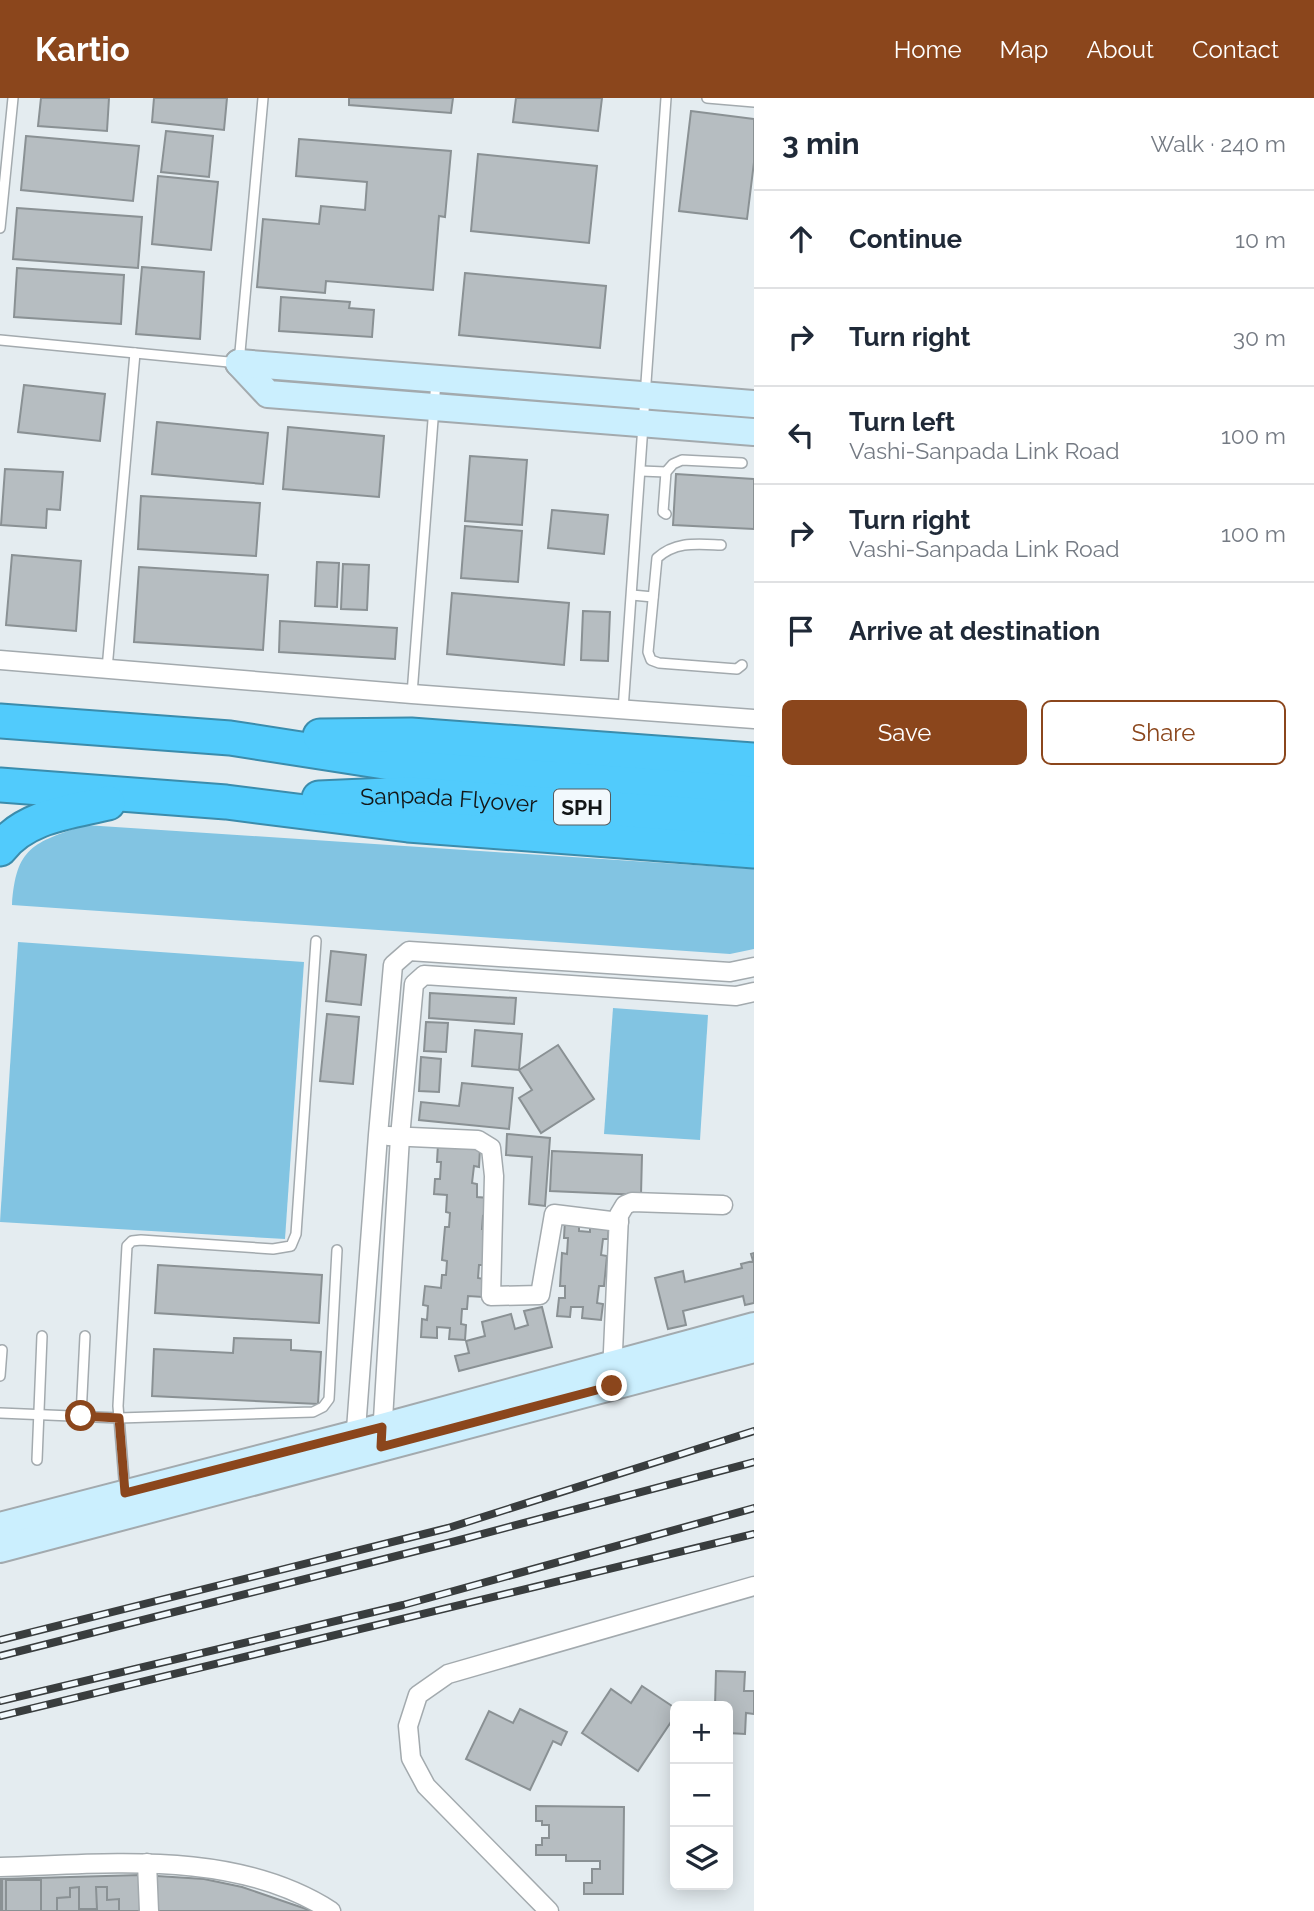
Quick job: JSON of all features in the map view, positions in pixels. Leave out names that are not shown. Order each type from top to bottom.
[{"type":"highway","name":"SPH","points":[[0,721],[230,738]]},
{"type":"highway","points":[[230,738],[411,735],[754,760]]},
{"type":"highway","name":"Sanpada Flyover","points":[[230,738],[410,780],[754,819]]},
{"type":"highway","name":"Sanpada Flyover","points":[[226,802],[410,780],[754,792]]},
{"type":"highway","name":"SPH","points":[[0,785],[226,802]]},
{"type":"highway","points":[[0,849],[18,831],[31,823],[138,796]]},
{"type":"highway","points":[[226,802],[408,825],[754,851]]},
{"type":"main road","points":[[239,363],[754,404]]},
{"type":"main road","points":[[239,363],[268,394],[754,432]]},
{"type":"main road","points":[[0,1549],[355,1444],[612,1375],[754,1326]]},
{"type":"main road","points":[[612,1375],[754,1349]]},
{"type":"main road","points":[[0,1526],[125,1493],[355,1444]]},
{"type":"street","points":[[0,660],[754,719]]},
{"type":"street","points":[[355,1444],[393,965],[409,951],[730,972],[754,967]]},
{"type":"street","points":[[382,1437],[400,1137],[414,984],[424,975],[736,996],[754,992]]},
{"type":"street","points":[[378,1135],[478,1140],[491,1148],[494,1176],[491,1296],[540,1295],[554,1214],[619,1222]]},
{"type":"street","points":[[612,1375],[619,1222],[622,1208],[632,1202],[723,1205]]},
{"type":"street","points":[[549,1911],[426,1786],[411,1758],[408,1726],[418,1695],[448,1674],[754,1586]]},
{"type":"street","points":[[147,1863],[149,1911]]},
{"type":"street","points":[[0,1867],[147,1863],[238,1872],[314,1900],[331,1911]]},
{"type":"lane","points":[[0,228],[13,98]]},
{"type":"lane","points":[[0,340],[239,363],[263,98]]},
{"type":"lane","points":[[623,710],[666,98]]},
{"type":"lane","points":[[707,98],[754,102]]},
{"type":"lane","points":[[107,669],[135,353]]},
{"type":"lane","points":[[412,694],[437,379]]},
{"type":"lane","points":[[666,514],[663,512],[666,472],[673,464],[682,460],[742,463]]},
{"type":"lane","points":[[641,471],[666,472]]},
{"type":"lane","points":[[721,545],[683,544],[667,548],[657,558],[648,652],[651,660],[659,663],[737,669],[742,665]]},
{"type":"lane","points":[[632,595],[653,597]]},
{"type":"lane","points":[[125,1493],[119,1418],[127,1247],[132,1241],[273,1249],[291,1246],[296,1234],[317,941]]},
{"type":"lane","points":[[0,1413],[119,1418],[302,1413],[323,1406],[329,1399],[337,1250]]},
{"type":"lane","points":[[37,1460],[42,1336]]},
{"type":"lane","points":[[81,1416],[85,1336]]},
{"type":"lane","points":[[0,1376],[2,1350]]},
{"type":"shaded area","points":[[85,825],[754,869],[754,949],[730,954],[12,905],[18,871],[31,850],[52,837]]},
{"type":"shaded area","points":[[18,942],[304,962],[285,1239],[0,1222]]},
{"type":"shaded area","points":[[613,1008],[708,1015],[700,1140],[604,1134]]},
{"type":"building","points":[[41,98],[109,98],[107,131],[38,126]]},
{"type":"building","points":[[154,98],[227,98],[224,130],[152,122]]},
{"type":"building","points":[[349,98],[453,98],[451,113],[349,105]]},
{"type":"building","points":[[516,98],[602,98],[598,131],[513,122]]},
{"type":"building","points":[[691,111],[754,119],[754,162],[747,219],[679,211]]},
{"type":"building","points":[[166,131],[213,136],[209,177],[161,172]]},
{"type":"building","points":[[26,136],[139,146],[133,201],[21,190]]},
{"type":"building","points":[[299,139],[451,151],[445,217],[439,216],[433,290],[326,281],[325,293],[257,287],[263,219],[319,224],[321,206],[365,210],[367,182],[296,176]]},
{"type":"building","points":[[478,154],[597,166],[589,243],[471,231]]},
{"type":"building","points":[[158,176],[218,182],[211,250],[152,244]]},
{"type":"building","points":[[17,208],[142,217],[138,268],[13,259]]},
{"type":"building","points":[[142,267],[204,272],[200,339],[136,334]]},
{"type":"building","points":[[17,268],[124,275],[121,324],[14,317]]},
{"type":"building","points":[[465,273],[606,286],[600,348],[459,335]]},
{"type":"building","points":[[281,297],[350,302],[349,308],[374,310],[372,337],[279,331]]},
{"type":"building","points":[[24,385],[105,394],[100,441],[18,432]]},
{"type":"building","points":[[157,422],[268,433],[263,484],[152,474]]},
{"type":"building","points":[[288,427],[384,436],[379,497],[283,489]]},
{"type":"building","points":[[470,456],[527,460],[522,525],[465,521]]},
{"type":"building","points":[[5,469],[63,472],[60,510],[47,509],[46,528],[1,525]]},
{"type":"building","points":[[676,474],[754,479],[754,529],[673,525]]},
{"type":"building","points":[[141,496],[260,503],[256,556],[138,549]]},
{"type":"building","points":[[552,510],[608,515],[604,554],[548,548]]},
{"type":"building","points":[[465,526],[522,531],[518,582],[461,578]]},
{"type":"building","points":[[12,555],[81,561],[76,631],[6,625]]},
{"type":"building","points":[[317,562],[339,563],[337,607],[315,606]]},
{"type":"building","points":[[343,564],[369,565],[367,610],[341,609]]},
{"type":"building","points":[[139,567],[268,575],[263,650],[134,642]]},
{"type":"building","points":[[452,593],[569,603],[564,665],[447,654]]},
{"type":"building","points":[[583,611],[610,612],[608,661],[581,660]]},
{"type":"building","points":[[280,621],[397,628],[395,659],[279,652]]},
{"type":"building","points":[[331,951],[366,955],[361,1005],[326,1001]]},
{"type":"building","points":[[430,993],[516,998],[514,1024],[429,1018]]},
{"type":"building","points":[[327,1014],[359,1017],[353,1084],[320,1081]]},
{"type":"building","points":[[426,1022],[448,1023],[446,1052],[424,1051]]},
{"type":"building","points":[[475,1030],[522,1034],[519,1070],[472,1066]]},
{"type":"building","points":[[558,1045],[594,1099],[541,1133],[519,1098],[532,1090],[519,1070]]},
{"type":"building","points":[[421,1057],[441,1059],[439,1092],[419,1091]]},
{"type":"building","points":[[462,1083],[513,1088],[509,1129],[419,1120],[421,1102],[459,1106]]},
{"type":"building","points":[[507,1134],[550,1138],[545,1206],[529,1204],[532,1157],[506,1155]]},
{"type":"building","points":[[438,1144],[480,1148],[479,1167],[474,1166],[472,1183],[477,1184],[477,1197],[489,1198],[488,1217],[483,1216],[482,1229],[489,1229],[486,1265],[479,1265],[478,1278],[484,1279],[483,1297],[468,1296],[467,1309],[462,1309],[461,1324],[466,1325],[465,1340],[449,1339],[450,1328],[437,1327],[437,1338],[421,1337],[422,1319],[427,1320],[428,1306],[423,1305],[425,1286],[441,1288],[442,1275],[446,1275],[447,1261],[442,1260],[445,1227],[449,1227],[450,1213],[446,1212],[447,1195],[434,1194],[435,1179],[440,1179]]},
{"type":"building","points":[[552,1151],[642,1155],[641,1195],[550,1191]]},
{"type":"building","points":[[565,1219],[579,1220],[579,1231],[590,1232],[590,1220],[609,1222],[608,1239],[603,1239],[601,1255],[607,1256],[604,1286],[599,1286],[597,1303],[603,1304],[601,1320],[582,1318],[583,1307],[571,1307],[570,1317],[557,1316],[559,1298],[565,1298],[565,1286],[560,1286],[562,1253],[567,1254]]},
{"type":"building","points":[[754,1253],[754,1303],[745,1305],[743,1296],[683,1311],[686,1325],[668,1329],[655,1278],[683,1271],[685,1282],[742,1268],[741,1264],[753,1261],[751,1254]]},
{"type":"building","points":[[158,1265],[322,1275],[319,1323],[155,1313]]},
{"type":"building","points":[[542,1307],[552,1347],[459,1371],[455,1356],[469,1353],[466,1341],[485,1336],[482,1322],[511,1314],[515,1329],[528,1325],[524,1311]]},
{"type":"building","points":[[234,1338],[291,1340],[291,1350],[321,1352],[318,1404],[152,1396],[154,1349],[233,1353]]},
{"type":"building","points":[[716,1671],[745,1672],[744,1691],[754,1691],[754,1714],[746,1713],[745,1734],[733,1733],[733,1701],[715,1701]]},
{"type":"building","points":[[642,1686],[670,1705],[670,1723],[638,1771],[582,1733],[611,1689],[631,1703]]},
{"type":"building","points":[[520,1709],[567,1732],[561,1745],[553,1741],[530,1790],[466,1759],[489,1711],[513,1723]]},
{"type":"building","points":[[536,1806],[624,1807],[623,1894],[584,1894],[584,1883],[592,1883],[592,1869],[600,1869],[600,1861],[566,1861],[566,1855],[536,1855],[536,1845],[542,1845],[542,1838],[549,1838],[549,1825],[536,1821]]},
{"type":"building","points":[[141,1875],[204,1879],[242,1887],[312,1911],[0,1911],[0,1879]]},
{"type":"building","points":[[6,1880],[41,1880],[41,1911],[6,1911]]},
{"type":"building","points":[[2,1881],[2,1911],[0,1911]]},
{"type":"building","points":[[79,1887],[79,1909],[97,1909],[96,1887],[107,1887],[107,1900],[119,1899],[119,1911],[57,1911],[57,1898],[70,1897],[70,1888]]},
{"type":"railway","points":[[0,1640],[448,1528],[754,1431]]},
{"type":"railway","points":[[0,1656],[456,1541],[754,1462]]},
{"type":"railway","points":[[0,1701],[403,1605],[754,1508]]},
{"type":"railway","points":[[0,1716],[754,1534]]},
{"type":"route","points":[[81,1416],[119,1418],[125,1493],[382,1427],[381,1447],[612,1386]]}]
